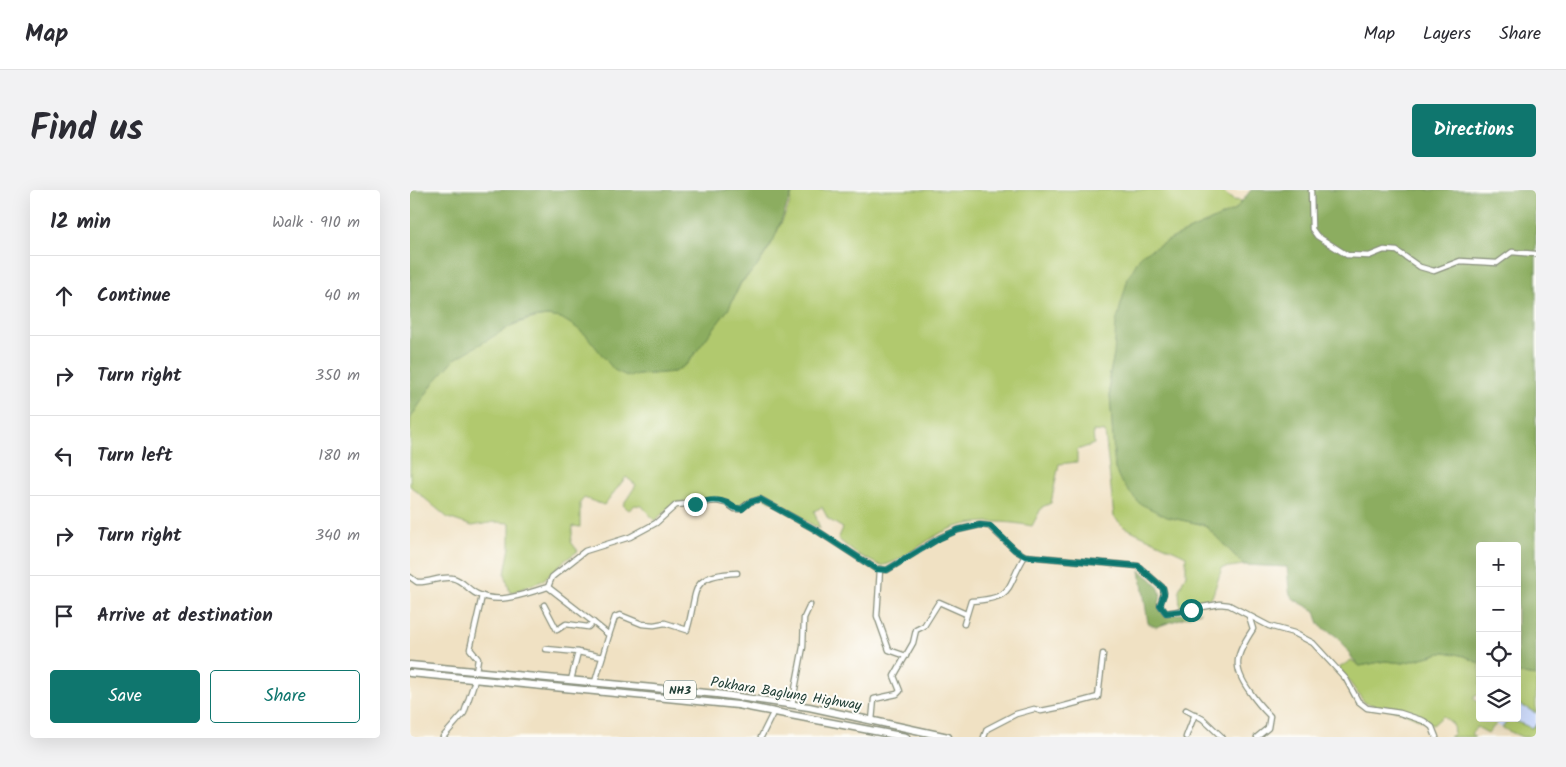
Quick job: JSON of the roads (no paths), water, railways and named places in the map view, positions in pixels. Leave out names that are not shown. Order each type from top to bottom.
[{"type":"highway","name":"Pokhara Baglung Highway","points":[[410,665],[657,687],[792,705],[948,737]]},
{"type":"highway","name":"Pokhara Baglung Highway","points":[[410,673],[666,696],[774,710],[906,737]]},
{"type":"street","points":[[1311,190],[1312,229],[1317,236],[1347,255],[1369,256],[1384,250],[1397,250],[1420,267],[1434,271],[1460,261],[1496,263],[1512,252],[1536,254]]},
{"type":"street","points":[[548,587],[552,577],[585,551],[630,537],[656,523],[676,504],[695,504],[710,501],[726,503],[735,509],[742,509],[754,500],[765,501],[816,530],[866,564],[887,570],[940,538],[958,530],[980,525],[990,526],[1015,550],[1025,556],[1138,566],[1163,588],[1164,594],[1160,605],[1166,613],[1220,604],[1229,605],[1249,616],[1313,643],[1346,679],[1358,701],[1367,708],[1400,713],[1424,721],[1432,727],[1436,737]]},
{"type":"street","points":[[964,624],[971,601],[999,597],[1006,593],[1025,556]]},
{"type":"street","points":[[880,569],[878,624],[889,650],[906,656]]},
{"type":"street","points":[[595,682],[615,617],[620,615],[642,624],[654,625],[666,622],[687,630],[696,588],[705,579],[736,573]]},
{"type":"street","points":[[410,577],[417,582],[450,578],[462,581],[468,589],[490,599],[508,598],[548,587]]},
{"type":"street","points":[[548,587],[608,635]]},
{"type":"street","points":[[476,671],[478,659],[470,649],[482,596]]},
{"type":"street","points":[[872,721],[874,699],[897,694],[900,691],[894,676],[906,656],[916,630],[924,626],[939,602],[966,614]]},
{"type":"street","points":[[544,605],[557,630],[566,624],[588,627],[593,622]]},
{"type":"street","points":[[792,705],[803,648],[804,618],[810,605]]},
{"type":"street","points":[[1249,616],[1253,629],[1240,650],[1237,668],[1243,684],[1270,716],[1268,728],[1257,737]]},
{"type":"street","points":[[546,649],[578,652],[602,657]]},
{"type":"street","points":[[571,680],[578,652]]},
{"type":"street","points":[[984,737],[987,729],[1016,714],[1034,709],[1041,711],[1061,707],[1098,697],[1103,654]]},
{"type":"street","points":[[443,737],[464,713],[475,680]]},
{"type":"street","points":[[761,737],[774,710]]},
{"type":"street","points":[[1186,710],[1216,729],[1222,737]]},
{"type":"street","points":[[1186,737],[1195,714]]}]
